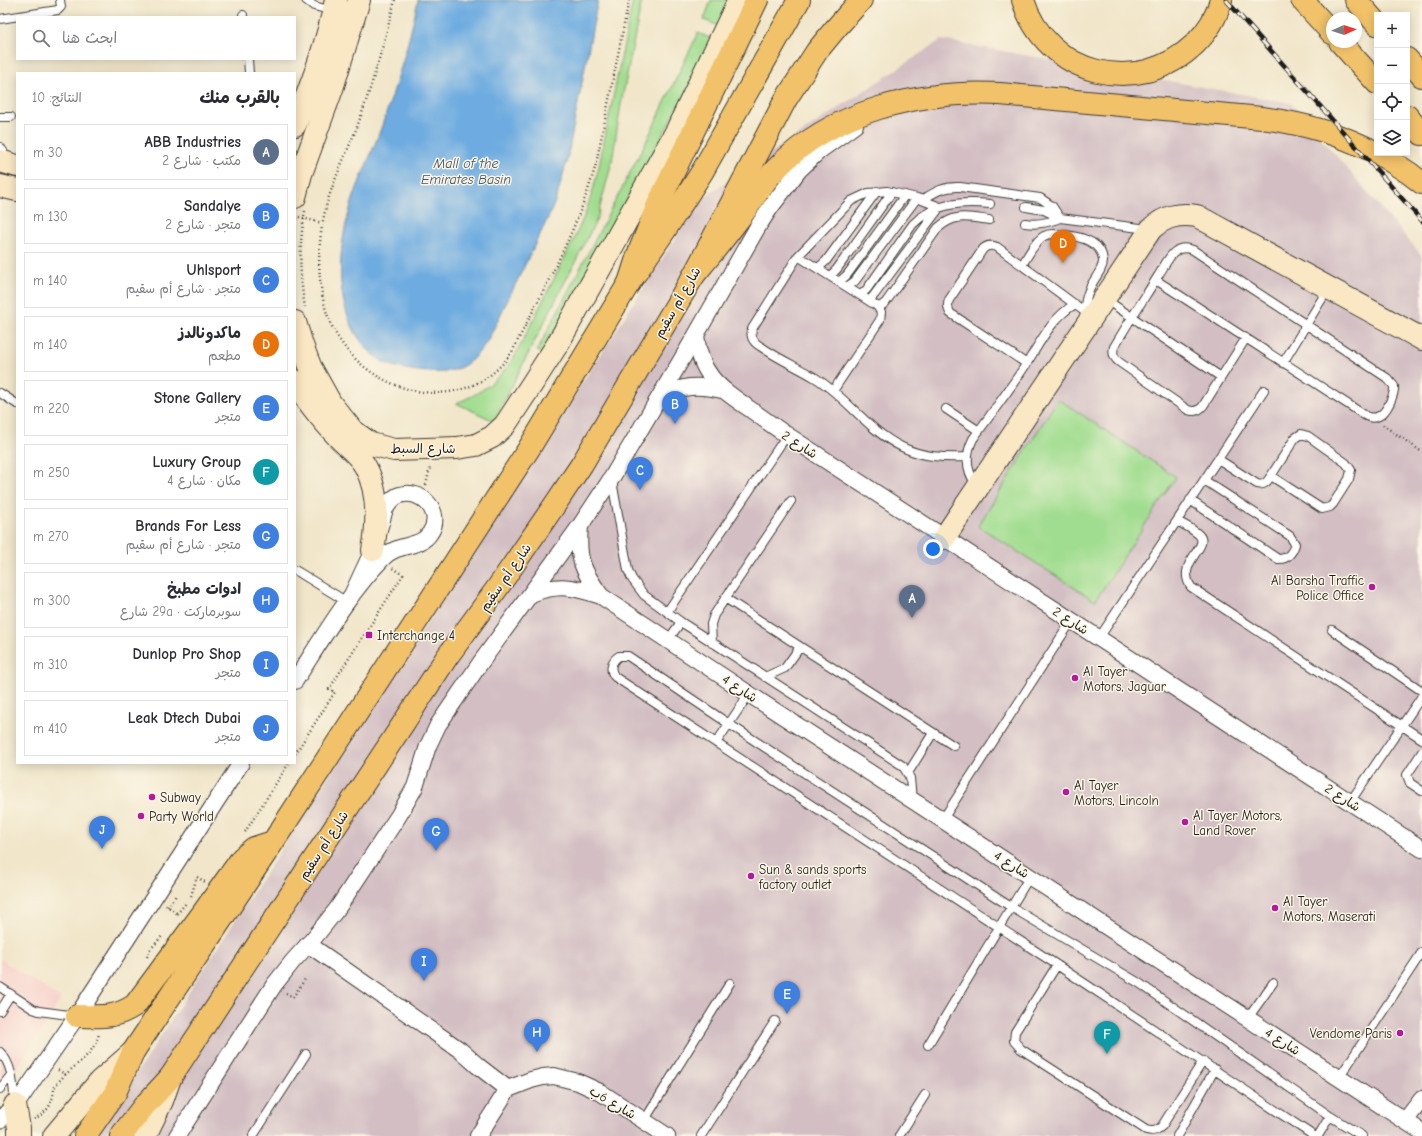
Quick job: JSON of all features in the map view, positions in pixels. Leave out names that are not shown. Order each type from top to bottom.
[{"type":"main road","points":[[629,283],[659,202],[758,0]]},
{"type":"main road","points":[[85,1136],[115,1093],[133,1052],[273,842],[528,450],[629,283],[666,230],[702,172],[798,0]]},
{"type":"main road","name":"شارع أم سقيم","points":[[121,1136],[144,1106],[170,1078],[447,657],[498,588],[582,464],[694,275],[789,93],[817,51],[861,0]]},
{"type":"main road","points":[[1023,0],[1026,10],[1035,27],[1047,42],[1061,55],[1084,67],[1096,71],[1115,74],[1134,74],[1153,70],[1186,52],[1200,38],[1211,23],[1221,0]]},
{"type":"main road","points":[[1302,0],[1326,26]]},
{"type":"main road","points":[[1356,0],[1374,21]]},
{"type":"main road","points":[[1345,48],[1374,80]]},
{"type":"main road","points":[[1410,62],[1422,76]]},
{"type":"main road","points":[[694,275],[737,222],[775,170],[789,156],[828,130],[858,116],[917,98],[938,95],[979,93],[1262,118],[1324,130],[1374,152]]},
{"type":"main road","points":[[1410,120],[1422,134]]},
{"type":"main road","points":[[1382,156],[1410,173],[1422,183]]},
{"type":"main road","points":[[77,1016],[115,1015],[135,1005],[242,858],[254,848],[273,842]]},
{"type":"street","points":[[301,200],[301,174],[336,76],[359,0]]},
{"type":"street","name":"شارع السبط","points":[[300,315],[302,345],[310,366],[331,404],[352,430],[371,444],[382,448],[399,451],[466,448],[484,442],[499,432],[506,425],[557,345],[613,246],[677,130],[739,0]]},
{"type":"street","points":[[296,121],[300,106],[325,43],[335,5]]},
{"type":"street","points":[[177,1136],[274,985],[326,924],[347,895],[415,787],[428,746],[438,725],[481,662],[580,526],[611,479],[757,228],[784,188],[799,170],[819,151],[841,134],[888,106]]},
{"type":"street","points":[[0,186],[16,190]]},
{"type":"street","points":[[944,538],[978,488],[1088,314],[1105,299],[1152,229],[1165,218],[1186,214],[1198,216],[1422,339]]},
{"type":"street","name":"شارع 2","points":[[696,334],[704,365],[709,374],[722,390],[787,435],[944,538],[1422,849]]},
{"type":"street","points":[[296,382],[311,405],[326,423],[357,455],[369,474],[373,487],[376,512],[373,550]]},
{"type":"street","name":"شارع 2","points":[[660,396],[678,389],[697,386],[722,390]]},
{"type":"street","points":[[296,679],[349,599],[380,561],[390,552],[402,546],[416,544],[427,538],[433,527],[434,514],[428,502],[423,498],[411,494],[399,496],[393,499],[385,509],[373,550],[349,599]]},
{"type":"street","name":"شارع 4","points":[[580,526],[579,546],[583,567],[587,576],[602,596]]},
{"type":"street","name":"شارع 4","points":[[531,594],[556,587],[568,587],[581,589],[602,596],[749,694],[1421,1130]]},
{"type":"street","points":[[13,1122],[77,1016],[241,764]]},
{"type":"street","points":[[308,944],[460,1050],[508,1089],[478,1136]]},
{"type":"street","points":[[54,1136],[100,1081],[133,1052]]},
{"type":"street","name":"شارع 6ب","points":[[508,1089],[543,1077],[554,1076],[566,1078],[589,1086],[667,1136]]},
{"type":"street","points":[[145,1136],[162,1101],[170,1078]]},
{"type":"street","points":[[1405,1121],[1422,1099]]},
{"type":"lane","points":[[19,16],[58,10],[61,7],[60,0]]},
{"type":"lane","points":[[306,0],[314,6],[335,5]]},
{"type":"lane","points":[[0,19],[16,17]]},
{"type":"lane","points":[[248,60],[249,72]]},
{"type":"lane","points":[[0,117],[11,117]]},
{"type":"lane","points":[[4,155],[16,159]]},
{"type":"lane","points":[[847,287],[855,281],[920,199],[952,186],[1040,198],[1052,206],[1060,218]]},
{"type":"lane","points":[[818,268],[826,261],[877,192]]},
{"type":"lane","points":[[940,207],[920,199],[892,192],[877,192],[859,196],[851,201],[798,256],[752,329],[752,337],[770,353],[812,376],[833,391],[873,428],[902,447],[934,457],[967,457]]},
{"type":"lane","points":[[830,276],[837,269],[892,192]]},
{"type":"lane","points":[[839,282],[847,275],[905,196]]},
{"type":"lane","points":[[861,296],[913,224],[927,212],[940,207],[969,203],[990,204]]},
{"type":"lane","points":[[869,300],[876,294],[940,207]]},
{"type":"lane","points":[[1026,207],[1044,210],[1060,218],[1152,229]]},
{"type":"lane","points":[[879,308],[886,302],[938,228],[944,223],[958,217],[989,220]]},
{"type":"lane","points":[[1025,223],[1044,224],[1060,218]]},
{"type":"lane","points":[[1022,265],[1040,240],[1049,234],[1087,239],[1093,243],[1098,248],[1103,260],[1102,267],[1089,289],[1088,314]]},
{"type":"lane","points":[[1026,364],[950,313],[948,307],[949,300],[983,249],[993,245],[997,246],[1088,314]]},
{"type":"lane","points":[[1156,280],[1246,338],[1283,363],[1370,418],[1379,416],[1383,413],[1394,395],[1395,390],[1391,381],[1188,248],[1177,250],[1172,254],[1114,347],[1113,351],[1116,359],[1188,410],[1192,411],[1200,409],[1246,338]]},
{"type":"lane","points":[[798,256],[869,300],[879,308],[881,316],[880,320],[833,391]]},
{"type":"lane","points":[[1283,363],[1328,288]]},
{"type":"lane","points":[[1105,299],[1221,377]]},
{"type":"lane","points":[[978,488],[969,474],[967,457],[969,447],[1052,323],[1058,316],[1075,304]]},
{"type":"lane","points":[[1099,638],[1264,390]]},
{"type":"lane","points":[[0,393],[16,403]]},
{"type":"lane","points":[[946,409],[979,431]]},
{"type":"lane","points":[[1218,459],[1260,485],[1266,483],[1295,438],[1301,434],[1308,436],[1346,463],[1350,470],[1349,479],[1333,504],[1326,509],[1318,508],[1271,476]]},
{"type":"lane","points":[[667,612],[787,435]]},
{"type":"lane","points":[[611,479],[626,560],[632,579],[644,595],[712,643],[903,766],[908,773],[911,783],[912,800]]},
{"type":"lane","points":[[1190,500],[1278,559],[1284,559],[1287,557],[1293,549],[1295,544],[1290,536],[1204,480]]},
{"type":"lane","points":[[712,643],[712,619],[791,501]]},
{"type":"lane","points":[[1177,521],[1198,534],[1202,540],[1200,547],[1187,567],[1186,577],[1191,587],[1422,739]]},
{"type":"lane","points":[[296,571],[349,599]]},
{"type":"lane","points":[[725,598],[954,746]]},
{"type":"lane","points":[[943,820],[1072,620]]},
{"type":"lane","points":[[668,640],[681,622]]},
{"type":"lane","points":[[1332,630],[1422,691]]},
{"type":"lane","points":[[765,677],[785,668],[800,647]]},
{"type":"lane","points":[[1314,1136],[1057,965],[615,678],[611,670],[613,662],[619,656],[628,656],[729,724],[1011,906],[1139,984],[1330,1116],[1362,1136]]},
{"type":"lane","points":[[716,743],[749,694]]},
{"type":"lane","points":[[1350,802],[1422,696]]},
{"type":"lane","points":[[908,773],[933,733]]},
{"type":"lane","points":[[1422,752],[1407,775],[1410,783],[1422,791]]},
{"type":"lane","points":[[928,1045],[1030,876]]},
{"type":"lane","points":[[1339,1078],[1422,952]]},
{"type":"lane","points":[[1057,965],[1015,1032],[1014,1042],[1018,1047],[1150,1132],[1155,1131],[1162,1126],[1202,1061]]},
{"type":"lane","points":[[644,1121],[730,983]]},
{"type":"lane","points":[[1248,1018],[1273,983]]},
{"type":"lane","points":[[0,987],[39,1011],[77,1016]]},
{"type":"lane","points":[[0,1011],[11,994]]},
{"type":"lane","points":[[701,1136],[775,1021]]},
{"type":"lane","points":[[0,1052],[8,1062],[11,1075],[13,1122]]},
{"type":"lane","points":[[253,1136],[306,1054]]},
{"type":"lane","points":[[1176,1136],[1215,1070]]},
{"type":"lane","points":[[0,1089],[11,1075]]},
{"type":"lane","points":[[899,1136],[925,1095]]},
{"type":"lane","points":[[1318,1136],[1330,1116]]},
{"type":"path","points":[[395,0],[371,86],[328,202],[322,223],[319,254],[320,272],[325,307],[330,324],[343,346],[370,372],[392,384],[423,392],[455,391],[477,384],[488,378],[505,362],[512,352],[574,227],[585,199],[602,142],[629,0]]},
{"type":"path","points":[[300,315],[302,291],[300,255],[304,218],[301,200]]},
{"type":"path","points":[[296,216],[322,223]]},
{"type":"path","points":[[1379,416],[1383,426],[1422,452]]},
{"type":"path","points":[[424,490],[431,463]]},
{"type":"path","points":[[296,752],[335,692],[329,689],[403,575],[388,566]]},
{"type":"path","points":[[168,907],[177,894]]},
{"type":"path","points":[[154,897],[194,925]]},
{"type":"path","points":[[283,991],[293,997],[305,979]]},
{"type":"path","points":[[13,1122],[42,1115],[52,1100],[55,1086],[92,1051],[97,1040],[103,1016]]},
{"type":"shaded area","points":[[941,40],[1291,103],[1422,256],[1422,1136],[96,1136],[701,199]]},
{"type":"shaded area","points":[[0,959],[61,999],[0,1095]]},
{"type":"green space","points":[[633,0],[642,0],[621,104],[612,161],[597,219],[494,421],[456,403],[474,395],[489,385],[503,372],[515,356],[575,237],[585,214],[599,166]]},
{"type":"green space","points":[[711,0],[732,0],[721,27],[704,20]]},
{"type":"green space","points":[[698,33],[715,40],[542,354],[537,351],[646,142]]},
{"type":"green space","points":[[1058,399],[1176,477],[1095,601],[978,526]]},
{"type":"water","name":"Mall of the Emirates Basin","points":[[418,0],[598,0],[567,160],[557,197],[550,214],[484,346],[472,360],[465,365],[458,369],[440,372],[400,368],[383,362],[372,354],[354,330],[347,315],[341,282],[342,248],[348,216],[391,99],[406,50]]},
{"type":"railway","points":[[1226,0],[1422,221]]},
{"type":"place","name":"ماكدونالدز","points":[[1063,263]]},
{"type":"place","name":"Sandalye","points":[[675,424]]},
{"type":"place","name":"Uhlsport","points":[[640,490]]},
{"type":"place","name":"Al Barsha Traffic Police Office","points":[[1372,587]]},
{"type":"place","name":"ABB Industries","points":[[912,618]]},
{"type":"place","name":"Interchange 4","points":[[369,635]]},
{"type":"place","name":"Al Tayer Motors, Jaguar","points":[[1075,678]]},
{"type":"place","name":"Al Tayer Motors, Lincoln","points":[[1066,792]]},
{"type":"place","name":"Subway","points":[[152,797]]},
{"type":"place","name":"Party World","points":[[141,816]]},
{"type":"place","name":"Al Tayer Motors, Land Rover","points":[[1185,822]]},
{"type":"place","name":"Leak Dtech Dubai","points":[[102,849]]},
{"type":"place","name":"Brands For Less","points":[[436,851]]},
{"type":"place","name":"Sun & sands sports factory outlet","points":[[751,876]]},
{"type":"place","name":"Al Tayer Motors, Maserati","points":[[1275,908]]},
{"type":"place","name":"Dunlop Pro Shop","points":[[424,981]]},
{"type":"place","name":"Stone Gallery","points":[[787,1014]]},
{"type":"place","name":"Vendome Paris","points":[[1400,1033]]},
{"type":"place","name":"ادوات مطبخ","points":[[537,1052]]},
{"type":"place","name":"Luxury Group","points":[[1107,1054]]}]
